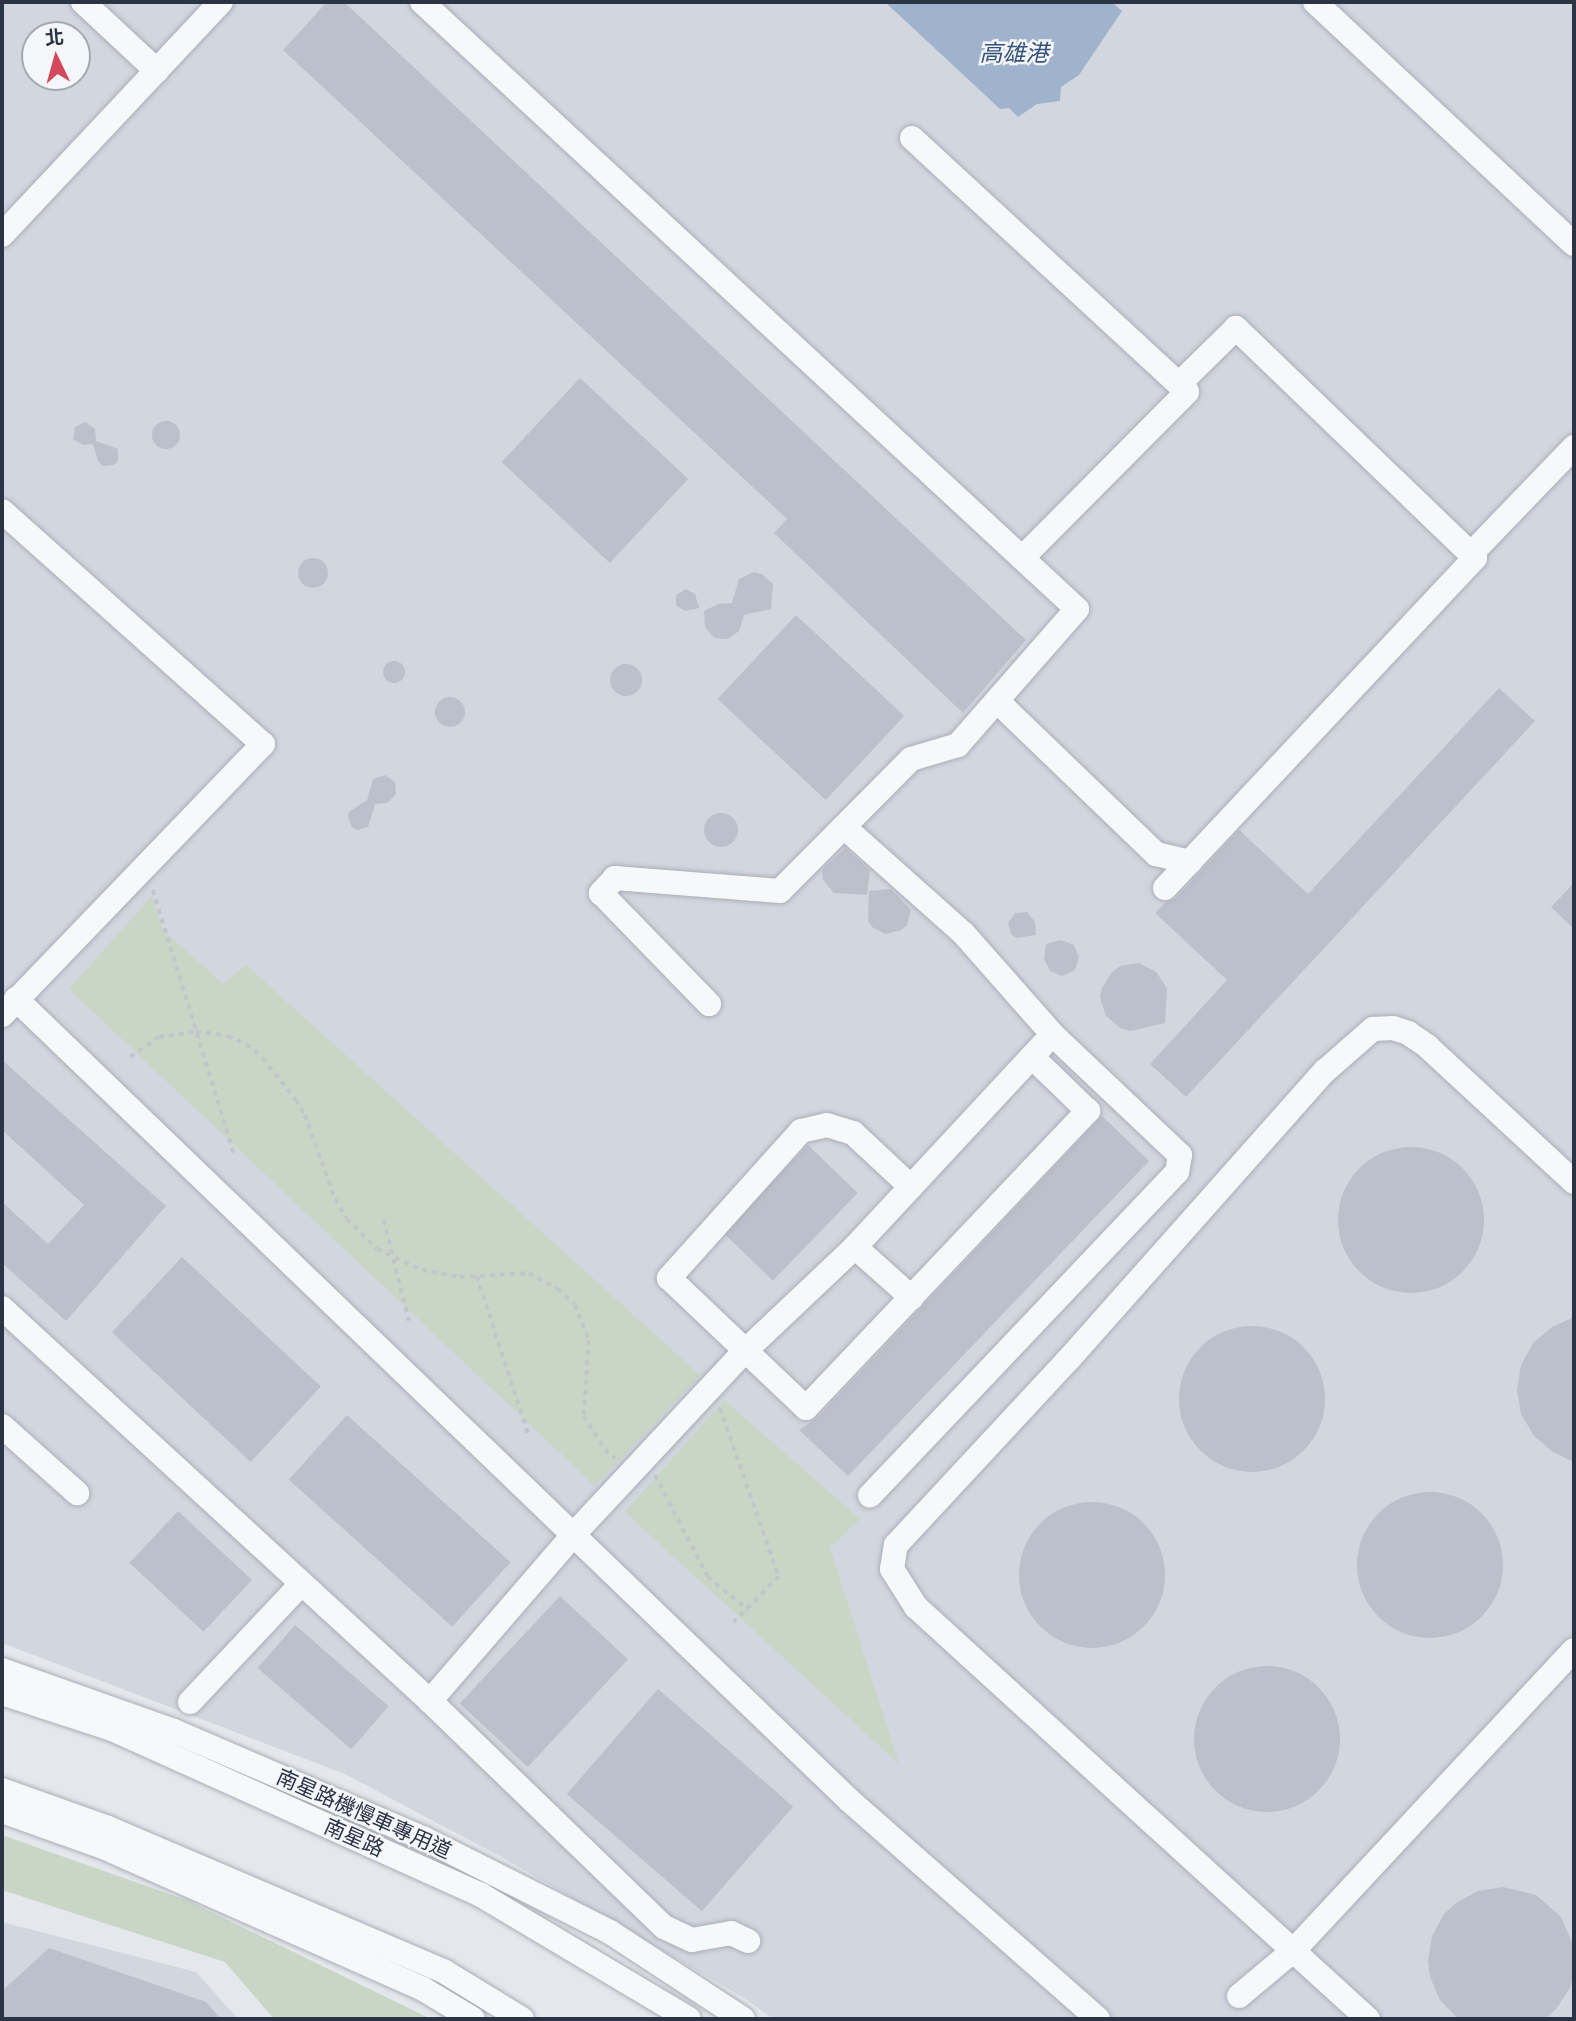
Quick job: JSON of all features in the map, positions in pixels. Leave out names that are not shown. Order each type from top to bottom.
[{"type":"street","points":[[83,2],[157,71]]},
{"type":"street","points":[[2,235],[221,2]]},
{"type":"street","points":[[422,2],[1077,609],[958,745],[911,759],[780,891],[615,878],[601,893],[709,1004]]},
{"type":"street","points":[[1315,2],[1574,244]]},
{"type":"street","points":[[912,138],[1187,392],[1022,558]]},
{"type":"street","points":[[1165,888],[1475,558],[1237,328],[1179,384]]},
{"type":"street","points":[[1471,554],[1574,447]]},
{"type":"street","points":[[2,511],[263,744],[9,1007],[574,1534],[850,1801],[1098,2019]]},
{"type":"street","points":[[997,701],[1156,854],[1190,862]]},
{"type":"street","points":[[844,827],[964,934],[1053,1035],[1181,1155],[1177,1172],[870,1496]]},
{"type":"street","points":[[1368,2019],[916,1606],[892,1569],[896,1545],[1068,1360],[1316,1081],[1353,1044],[1373,1030],[1392,1028],[1408,1033],[1427,1046],[1574,1182]]},
{"type":"street","points":[[430,1701],[574,1534],[744,1352],[855,1247],[1053,1035]]},
{"type":"street","points":[[911,1186],[853,1133],[827,1125],[801,1130],[668,1278],[806,1408],[1088,1111],[1032,1057]]},
{"type":"street","points":[[855,1247],[912,1298]]},
{"type":"street","points":[[2,1308],[430,1701],[664,1927],[692,1940],[731,1933],[748,1941]]},
{"type":"street","points":[[2,1426],[77,1493]]},
{"type":"street","points":[[190,1702],[302,1583]]},
{"type":"street","points":[[1239,1996],[1294,1950],[1574,1650]]},
{"type":"street","name":"南星路機慢車專用道","points":[[2,1670],[173,1731],[423,1838],[610,1932],[743,2019]]},
{"type":"street","name":"南星路","points":[[2,1693],[112,1729],[481,1895],[689,2019]]},
{"type":"street","points":[[2,1790],[108,1828],[446,1972],[522,2019]]},
{"type":"street","points":[[2,1811],[103,1847],[423,1989],[473,2019]]},
{"type":"path","points":[[153,890],[235,1157]]},
{"type":"path","points":[[130,1057],[159,1037],[196,1031],[228,1036],[247,1044],[263,1058],[305,1115],[335,1199],[347,1219],[377,1250],[422,1270],[460,1277],[529,1273],[558,1289],[575,1305],[589,1340],[584,1416],[605,1450],[622,1464]]},
{"type":"path","points":[[384,1220],[409,1321]]},
{"type":"path","points":[[477,1276],[528,1433]]},
{"type":"path","points":[[716,1396],[779,1577],[734,1622]]},
{"type":"path","points":[[651,1467],[708,1577],[748,1610]]},
{"type":"shaded area","points":[[2,2],[895,2],[1122,11],[1112,2],[1574,2],[1574,2019],[773,2019],[744,1998],[505,1859],[345,1774],[2,1643]]},
{"type":"shaded area","points":[[2,1922],[196,1972],[238,2019],[2,2019]]},
{"type":"green space","points":[[152,896],[163,930],[223,984],[246,965],[700,1375],[595,1486],[69,989]]},
{"type":"green space","points":[[724,1400],[860,1519],[830,1548],[899,1764],[625,1512]]},
{"type":"green space","points":[[2,1835],[189,1901],[431,2019],[274,2019],[225,1962],[2,1890]]},
{"type":"water","name":"高雄港","points":[[885,2],[1112,2],[1122,11],[1079,75],[1061,87],[1060,101],[1037,104],[1018,117],[1009,108],[1000,109]]},
{"type":"building","points":[[327,2],[344,2],[1026,640],[963,713],[774,533],[787,519],[283,50]]},
{"type":"building","points":[[580,378],[688,479],[610,563],[502,462]]},
{"type":"building","points":[[166,421],[176,425],[180,435],[176,445],[166,449],[156,445],[152,435],[156,425]]},
{"type":"building","points":[[85,422],[95,429],[96,441],[118,449],[118,461],[114,465],[103,466],[98,461],[93,444],[83,445],[73,439],[75,427]]},
{"type":"building","points":[[313,558],[324,562],[328,573],[324,584],[313,588],[302,584],[298,573],[302,562]]},
{"type":"building","points":[[754,572],[762,574],[773,584],[771,609],[744,615],[739,631],[728,639],[714,638],[705,627],[704,611],[718,604],[732,603],[739,579]]},
{"type":"building","points":[[686,589],[695,594],[699,608],[686,611],[676,606],[676,595]]},
{"type":"building","points":[[796,615],[904,716],[826,800],[718,699]]},
{"type":"building","points":[[394,661],[402,664],[405,672],[402,680],[394,683],[386,680],[383,672],[386,664]]},
{"type":"building","points":[[626,664],[638,668],[642,680],[638,692],[626,696],[614,692],[610,680],[614,668]]},
{"type":"building","points":[[1499,688],[1535,721],[1186,1097],[1150,1064],[1227,980],[1155,913],[1166,902],[1176,898],[1239,830],[1308,894]]},
{"type":"building","points":[[450,697],[461,701],[465,712],[461,723],[450,727],[439,723],[435,712],[439,701]]},
{"type":"building","points":[[385,775],[395,782],[396,794],[387,803],[375,804],[368,827],[357,830],[352,827],[349,812],[367,800],[373,779]]},
{"type":"building","points":[[721,813],[733,818],[738,830],[733,842],[721,847],[709,842],[704,830],[709,818]]},
{"type":"building","points":[[845,848],[870,870],[867,895],[834,893],[823,880],[822,870]]},
{"type":"building","points":[[1574,883],[1574,929],[1551,907]]},
{"type":"building","points":[[891,889],[911,910],[907,925],[901,930],[886,934],[872,927],[868,921],[869,891]]},
{"type":"building","points":[[1027,912],[1035,922],[1036,935],[1016,938],[1011,934],[1008,923],[1015,913]]},
{"type":"building","points":[[1061,940],[1074,945],[1079,957],[1075,970],[1062,976],[1050,971],[1044,959],[1046,944]]},
{"type":"building","points":[[1139,963],[1156,972],[1167,988],[1165,1023],[1130,1031],[1120,1028],[1106,1016],[1100,997],[1112,972],[1120,966]]},
{"type":"building","points":[[2,1060],[166,1206],[66,1321],[2,1263],[2,1202],[48,1244],[84,1205],[2,1130]]},
{"type":"building","points":[[1102,1116],[1149,1161],[848,1476],[799,1430],[817,1418]]},
{"type":"building","points":[[808,1145],[858,1193],[773,1281],[723,1233]]},
{"type":"building","points":[[1411,1147],[1439,1152],[1463,1168],[1479,1192],[1484,1220],[1479,1248],[1463,1272],[1439,1288],[1411,1293],[1383,1288],[1359,1272],[1343,1248],[1338,1220],[1343,1192],[1359,1168],[1383,1152]]},
{"type":"building","points":[[182,1257],[321,1387],[251,1462],[112,1332]]},
{"type":"building","points":[[1574,1317],[1574,1462],[1553,1452],[1534,1436],[1521,1414],[1517,1390],[1521,1365],[1533,1343],[1552,1327]]},
{"type":"building","points":[[1252,1326],[1280,1331],[1304,1347],[1320,1371],[1325,1399],[1320,1427],[1304,1451],[1280,1467],[1252,1472],[1224,1467],[1200,1451],[1184,1427],[1179,1399],[1184,1371],[1200,1347],[1224,1331]]},
{"type":"building","points":[[347,1415],[510,1562],[452,1627],[289,1480]]},
{"type":"building","points":[[1430,1492],[1458,1497],[1482,1513],[1498,1537],[1503,1565],[1498,1593],[1482,1617],[1458,1633],[1430,1638],[1402,1633],[1378,1617],[1362,1593],[1357,1565],[1362,1537],[1378,1513],[1402,1497]]},
{"type":"building","points":[[1092,1502],[1120,1507],[1144,1523],[1160,1547],[1165,1575],[1160,1603],[1144,1627],[1120,1643],[1092,1648],[1064,1643],[1040,1627],[1024,1603],[1019,1575],[1024,1547],[1040,1523],[1064,1507]]},
{"type":"building","points":[[178,1511],[252,1580],[203,1632],[130,1563]]},
{"type":"building","points":[[560,1596],[628,1659],[528,1767],[460,1704]]},
{"type":"building","points":[[295,1625],[389,1706],[351,1749],[258,1668]]},
{"type":"building","points":[[1267,1666],[1295,1671],[1319,1687],[1335,1711],[1340,1739],[1335,1767],[1319,1791],[1295,1807],[1267,1812],[1239,1807],[1215,1791],[1199,1767],[1194,1739],[1199,1711],[1215,1687],[1239,1671]]},
{"type":"building","points":[[658,1689],[793,1806],[702,1911],[567,1794]]},
{"type":"building","points":[[1503,1887],[1536,1895],[1561,1917],[1574,1947],[1574,1972],[1570,1988],[1556,2009],[1545,2019],[1458,2019],[1440,2000],[1430,1977],[1428,1961],[1432,1936],[1444,1914],[1456,1903],[1478,1891]]},
{"type":"building","points":[[49,1948],[206,2002],[221,2019],[2,2019],[2,1991]]}]
